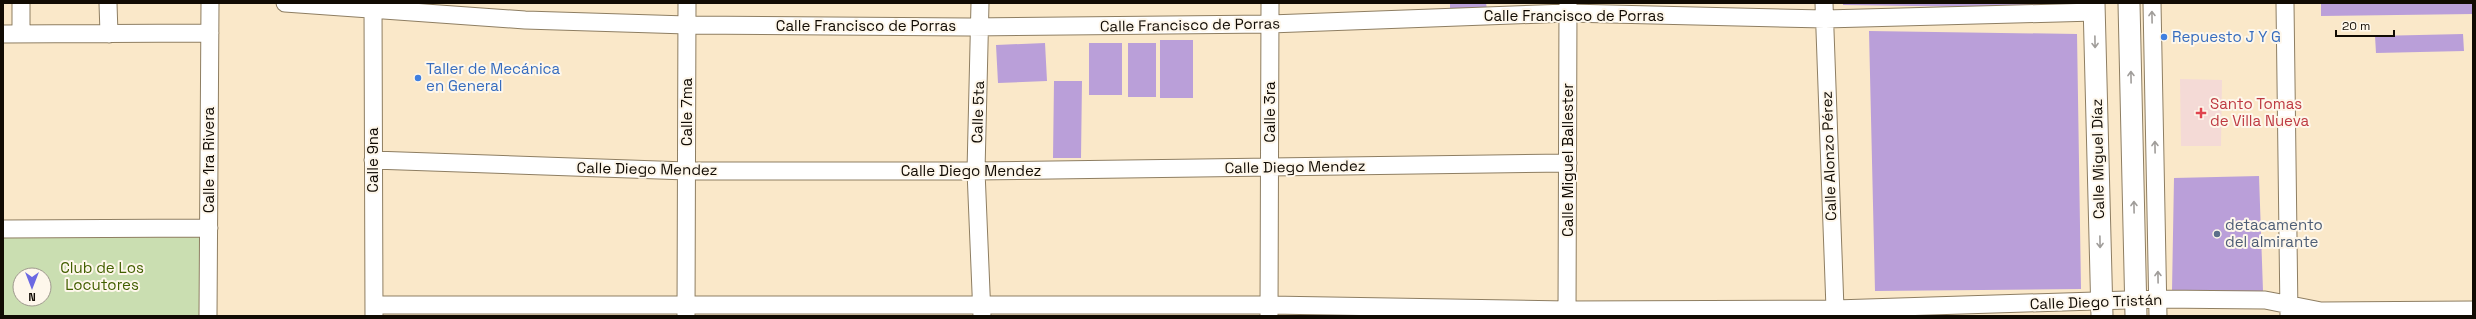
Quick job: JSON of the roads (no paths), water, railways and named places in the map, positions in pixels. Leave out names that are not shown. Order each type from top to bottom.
[{"type":"street","points":[[21,3],[21,34]]},
{"type":"street","points":[[108,3],[109,34]]},
{"type":"street","name":"Calle 1ra Rivera","points":[[208,316],[210,3]]},
{"type":"street","name":"Calle Francisco de Porras","points":[[285,3],[373,6],[525,20],[687,25],[981,27],[1270,24],[1568,8],[1824,11],[2095,7]]},
{"type":"street","name":"Calle 7ma","points":[[686,310],[687,3]]},
{"type":"street","name":"Calle 5ta","points":[[980,3],[981,27],[976,171],[982,310]]},
{"type":"street","name":"Calle 3ra","points":[[1269,310],[1270,3]]},
{"type":"street","points":[[2129,3],[2136,308]]},
{"type":"street","points":[[2152,3],[2158,308]]},
{"type":"street","points":[[2285,3],[2289,310]]},
{"type":"street","name":"Calle 9na","points":[[373,6],[374,311]]},
{"type":"street","name":"Calle Miguel Díaz","points":[[2095,7],[2102,309]]},
{"type":"street","name":"Calle Miguel Ballester","points":[[1567,313],[1568,8]]},
{"type":"street","name":"Calle Alonzo Pérez","points":[[1824,11],[1835,309]]},
{"type":"street","points":[[3,34],[210,33]]},
{"type":"street","name":"Calle Diego Mendez","points":[[374,160],[687,171],[976,171],[1568,163]]},
{"type":"street","points":[[3,229],[209,228]]},
{"type":"street","name":"Calle Diego Tristán","points":[[374,311],[1269,310],[1567,313],[1835,309],[2158,308],[2265,300],[2289,310],[2473,310]]},
{"type":"place","name":"Repuesto J Y G","points":[[2164,37]]},
{"type":"place","name":"Taller de Mecánica en General","points":[[418,78]]},
{"type":"place","name":"Santo Tomas de Villa Nueva","points":[[2201,113]]},
{"type":"place","name":"detacamento del almirante","points":[[2217,234]]},
{"type":"park label","name":"Club de Los Locutores","points":[[102,276]]}]
